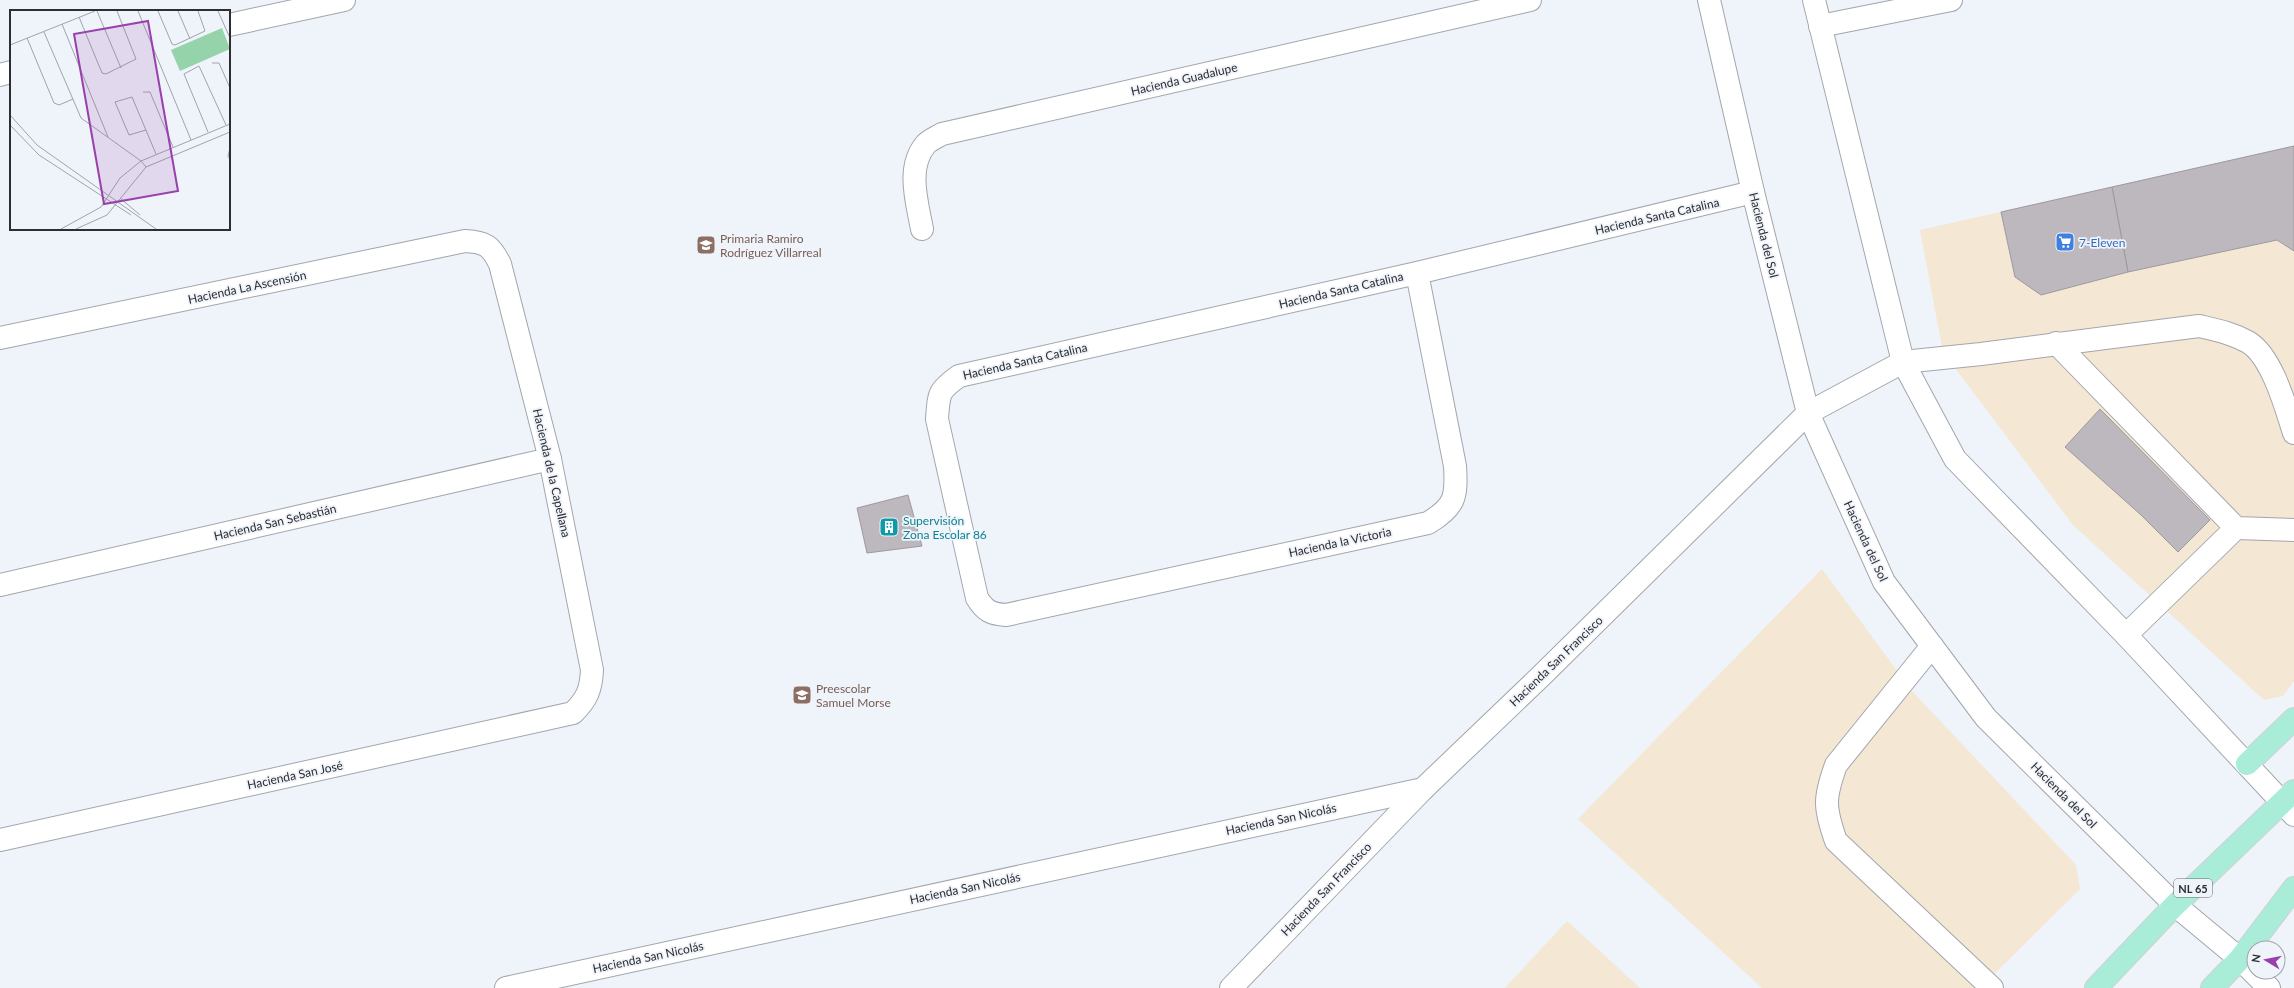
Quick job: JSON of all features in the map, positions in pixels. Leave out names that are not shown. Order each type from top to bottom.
[{"type":"main road","points":[[2247,764],[2294,719]]},
{"type":"main road","name":"NL 65","points":[[2096,988],[2175,905],[2290,802]]},
{"type":"main road","points":[[2212,988],[2240,959],[2294,888]]},
{"type":"street","points":[[230,25],[344,0]]},
{"type":"street","name":"Hacienda Guadalupe","points":[[922,229],[914,185],[917,160],[926,143],[942,134],[1530,0]]},
{"type":"street","name":"Hacienda del Sol","points":[[1709,0],[1753,192],[1808,413],[1884,582],[1986,718],[2175,905],[2240,959],[2269,988]]},
{"type":"street","points":[[1814,0],[1903,362],[1955,459],[2126,635],[2247,764],[2290,802]]},
{"type":"street","points":[[1820,26],[1951,0]]},
{"type":"street","points":[[0,75],[10,72]]},
{"type":"street","name":"Hacienda Santa Catalina","points":[[992,614],[983,607],[977,598],[938,419],[938,398],[943,387],[960,376],[1417,273],[1753,192]]},
{"type":"street","name":"Hacienda La Ascensión","points":[[0,338],[465,241],[479,241],[492,248]]},
{"type":"street","name":"Hacienda de la Capellana","points":[[492,248],[500,264],[550,459],[592,670],[591,688],[585,701]]},
{"type":"street","name":"Hacienda la Victoria","points":[[992,614],[1006,615],[1428,523],[1446,513],[1457,490],[1455,466],[1417,273]]},
{"type":"street","points":[[1903,362],[1981,354],[2056,343],[2199,326],[2225,332],[2249,343],[2267,364],[2282,394],[2294,434]]},
{"type":"street","points":[[2056,343],[2236,528],[2294,530]]},
{"type":"street","name":"Hacienda San Francisco","points":[[1231,988],[1423,789],[1540,677],[1808,413],[1903,362]]},
{"type":"street","name":"Hacienda San Sebastián","points":[[0,585],[550,459]]},
{"type":"street","points":[[2126,635],[2236,528]]},
{"type":"street","points":[[1932,646],[1836,765],[1828,787],[1826,813],[1836,841],[1992,988]]},
{"type":"street","name":"Hacienda San José","points":[[0,840],[573,713],[585,701]]},
{"type":"street","name":"Hacienda San Nicolás","points":[[506,988],[1423,789]]},
{"type":"shaded area","points":[[2294,146],[2294,681],[2283,696],[2264,700],[2073,525],[1943,352],[1920,230]]},
{"type":"shaded area","points":[[1822,569],[1912,691],[2076,865],[2080,889],[1980,988],[1762,988],[1578,819]]},
{"type":"shaded area","points":[[1567,921],[1640,988],[1505,988]]},
{"type":"building","points":[[2294,146],[2294,251],[2277,240],[2128,272],[2112,187]]},
{"type":"building","name":"7-Eleven","points":[[2112,187],[2128,272],[2041,295],[2015,277],[2001,212]]},
{"type":"building","points":[[2100,409],[2210,520],[2178,552],[2141,515],[2065,447]]},
{"type":"building","name":"Supervisión Zona Escolar 86","points":[[908,495],[922,546],[867,553],[857,508]]},
{"type":"place","name":"7-Eleven","points":[[2065,242]]},
{"type":"place","name":"Primaria Ramiro Rodríguez Villarreal","points":[[706,245]]},
{"type":"place","name":"Supervisión Zona Escolar 86","points":[[889,527]]},
{"type":"place","name":"Preescolar Samuel Morse","points":[[802,695]]}]
